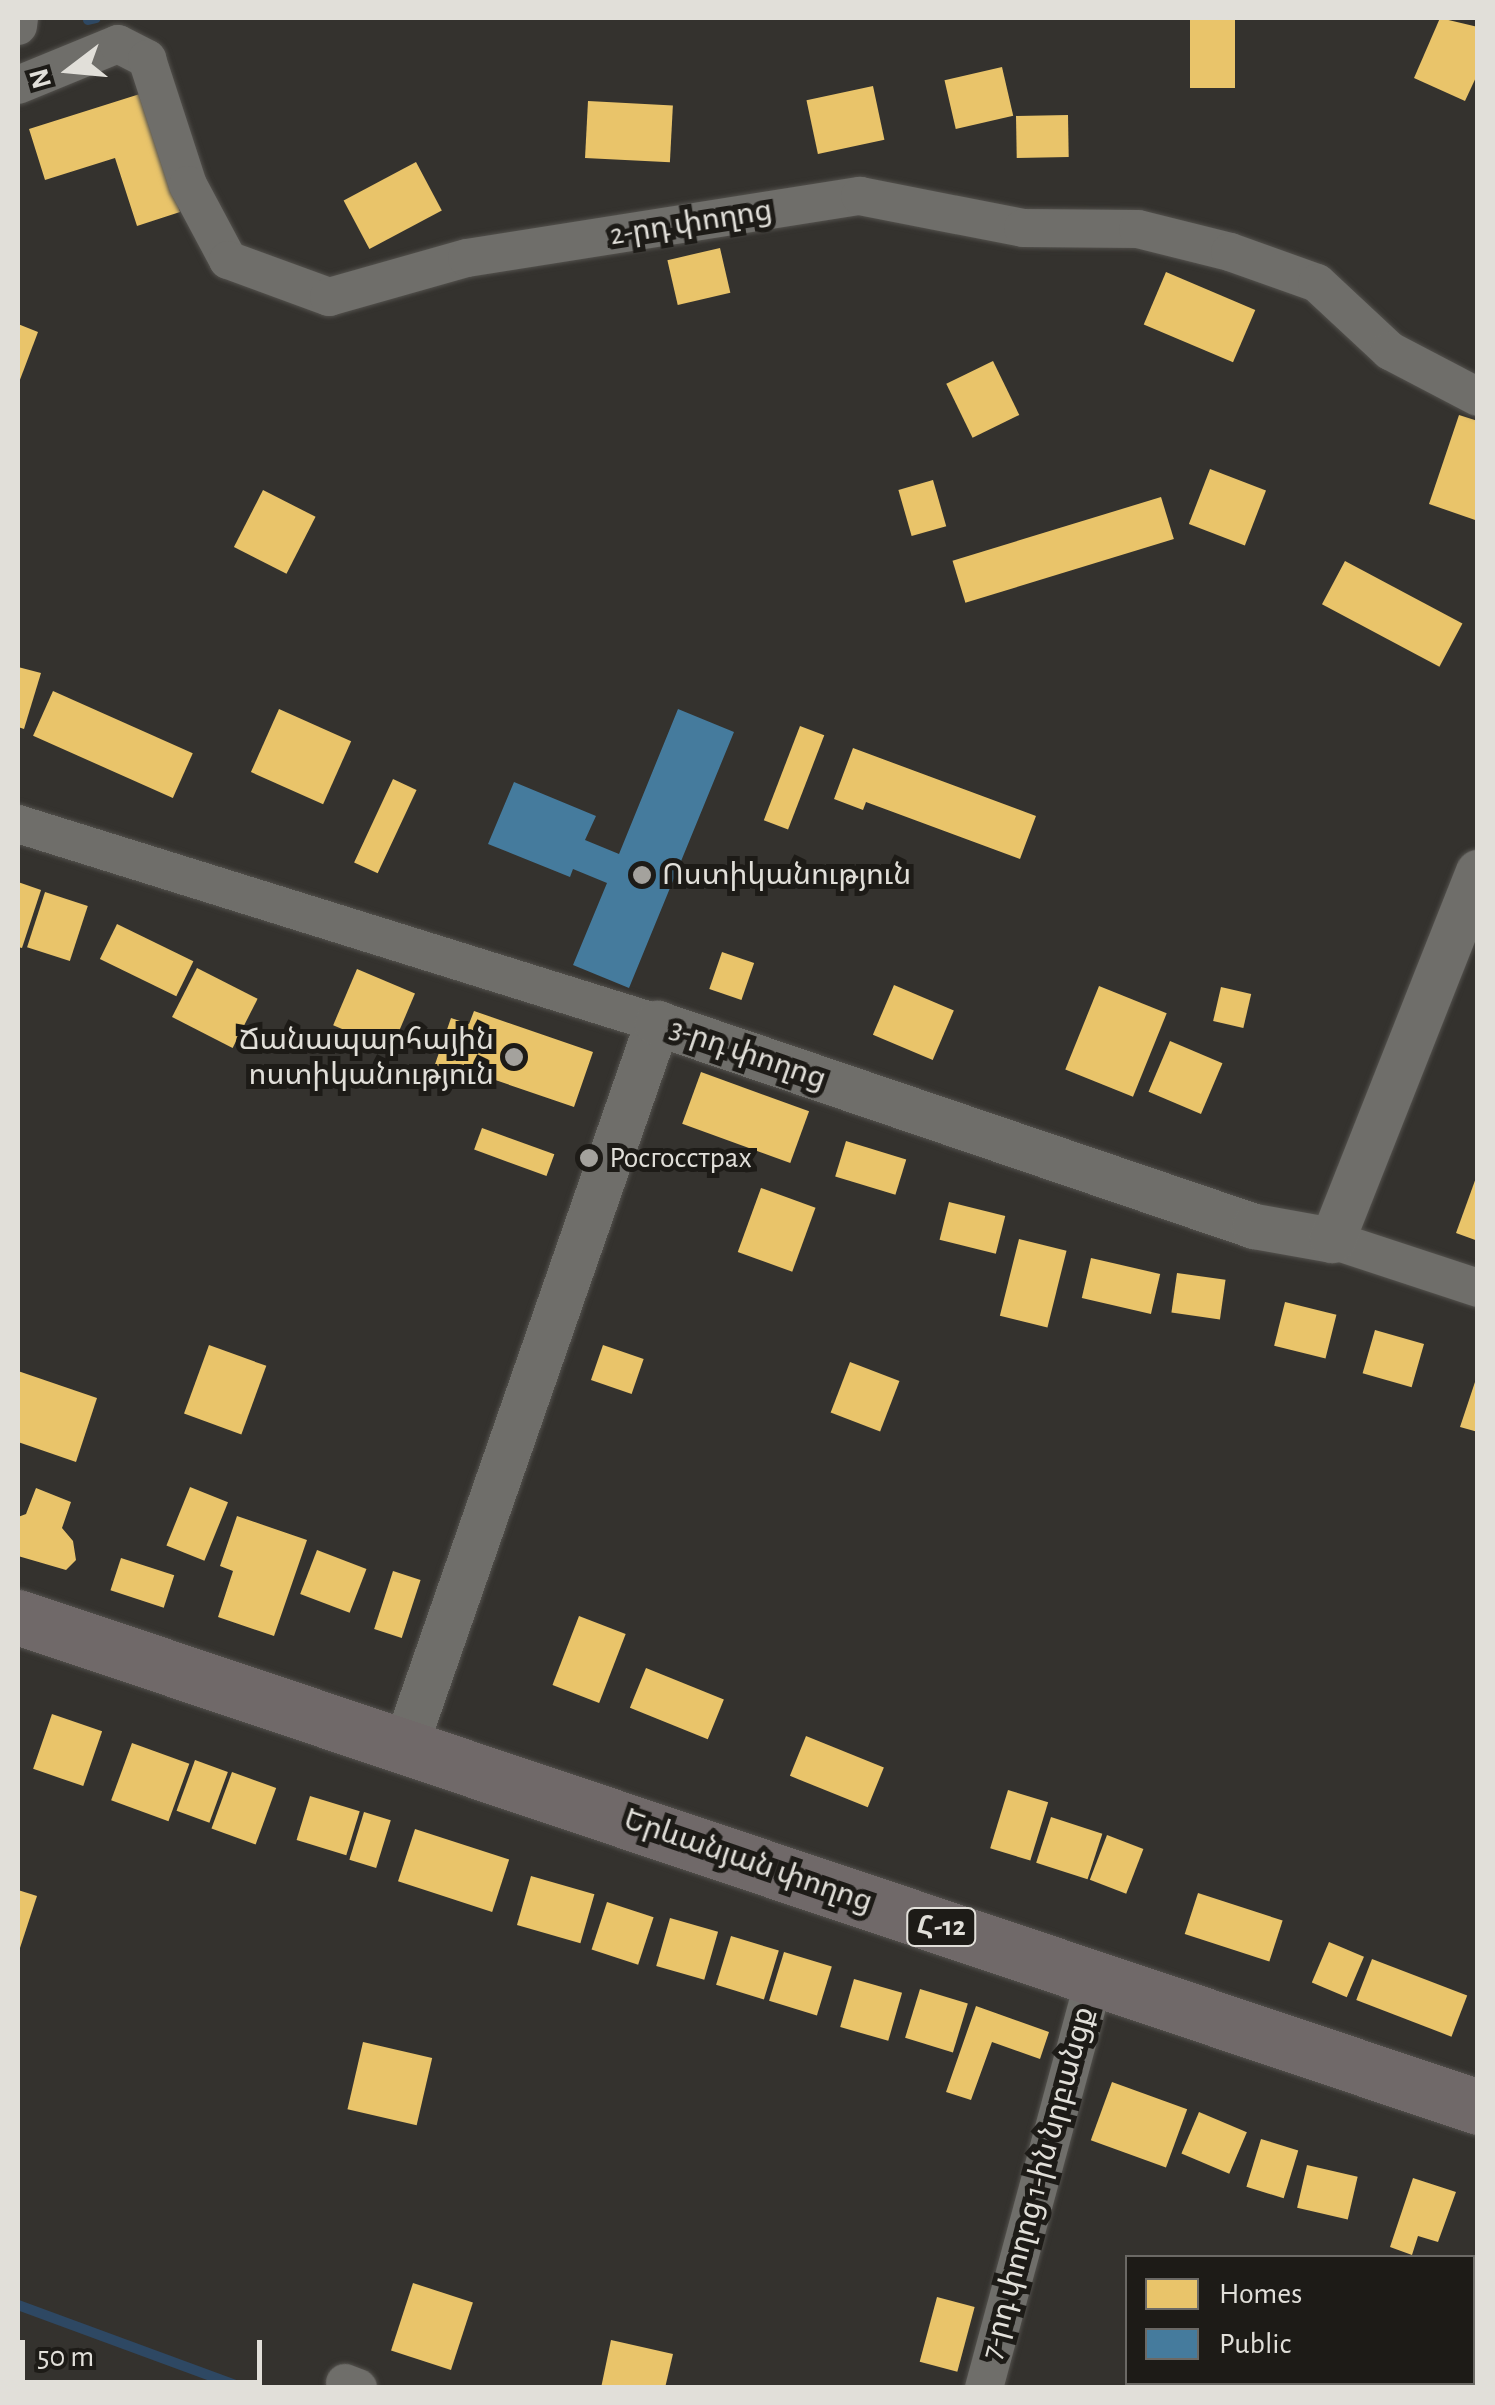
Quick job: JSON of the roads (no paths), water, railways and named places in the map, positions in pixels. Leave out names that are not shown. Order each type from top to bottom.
[{"type":"main road","name":"Երևանյան փողոց","points":[[18,1617],[1478,2106]]},
{"type":"street","points":[[18,26],[19,18]]},
{"type":"street","name":"2-րդ փողոց","points":[[18,85],[118,44],[148,59],[188,185],[228,260],[329,297],[467,258],[860,196],[1022,228],[1138,229],[1230,252],[1317,283],[1390,351],[1478,397]]},
{"type":"street","name":"3-րդ փողոց","points":[[18,824],[657,1024],[1254,1226],[1332,1240],[1478,1288]]},
{"type":"street","points":[[1332,1240],[1478,872]]},
{"type":"street","points":[[405,1746],[657,1024]]},
{"type":"street","name":"7-րդ փողոց 1-ին նրբանցք","points":[[984,2388],[1095,1978]]},
{"type":"waterway","points":[[88,20],[96,18]]},
{"type":"waterway","points":[[18,2305],[244,2388]]},
{"type":"place","name":"Ոստիկանություն","points":[[642,875]]},
{"type":"place","name":"Ճանապարհային ոստիկանություն","points":[[514,1057]]},
{"type":"place","name":"Росгосстрах","points":[[589,1158]]}]
